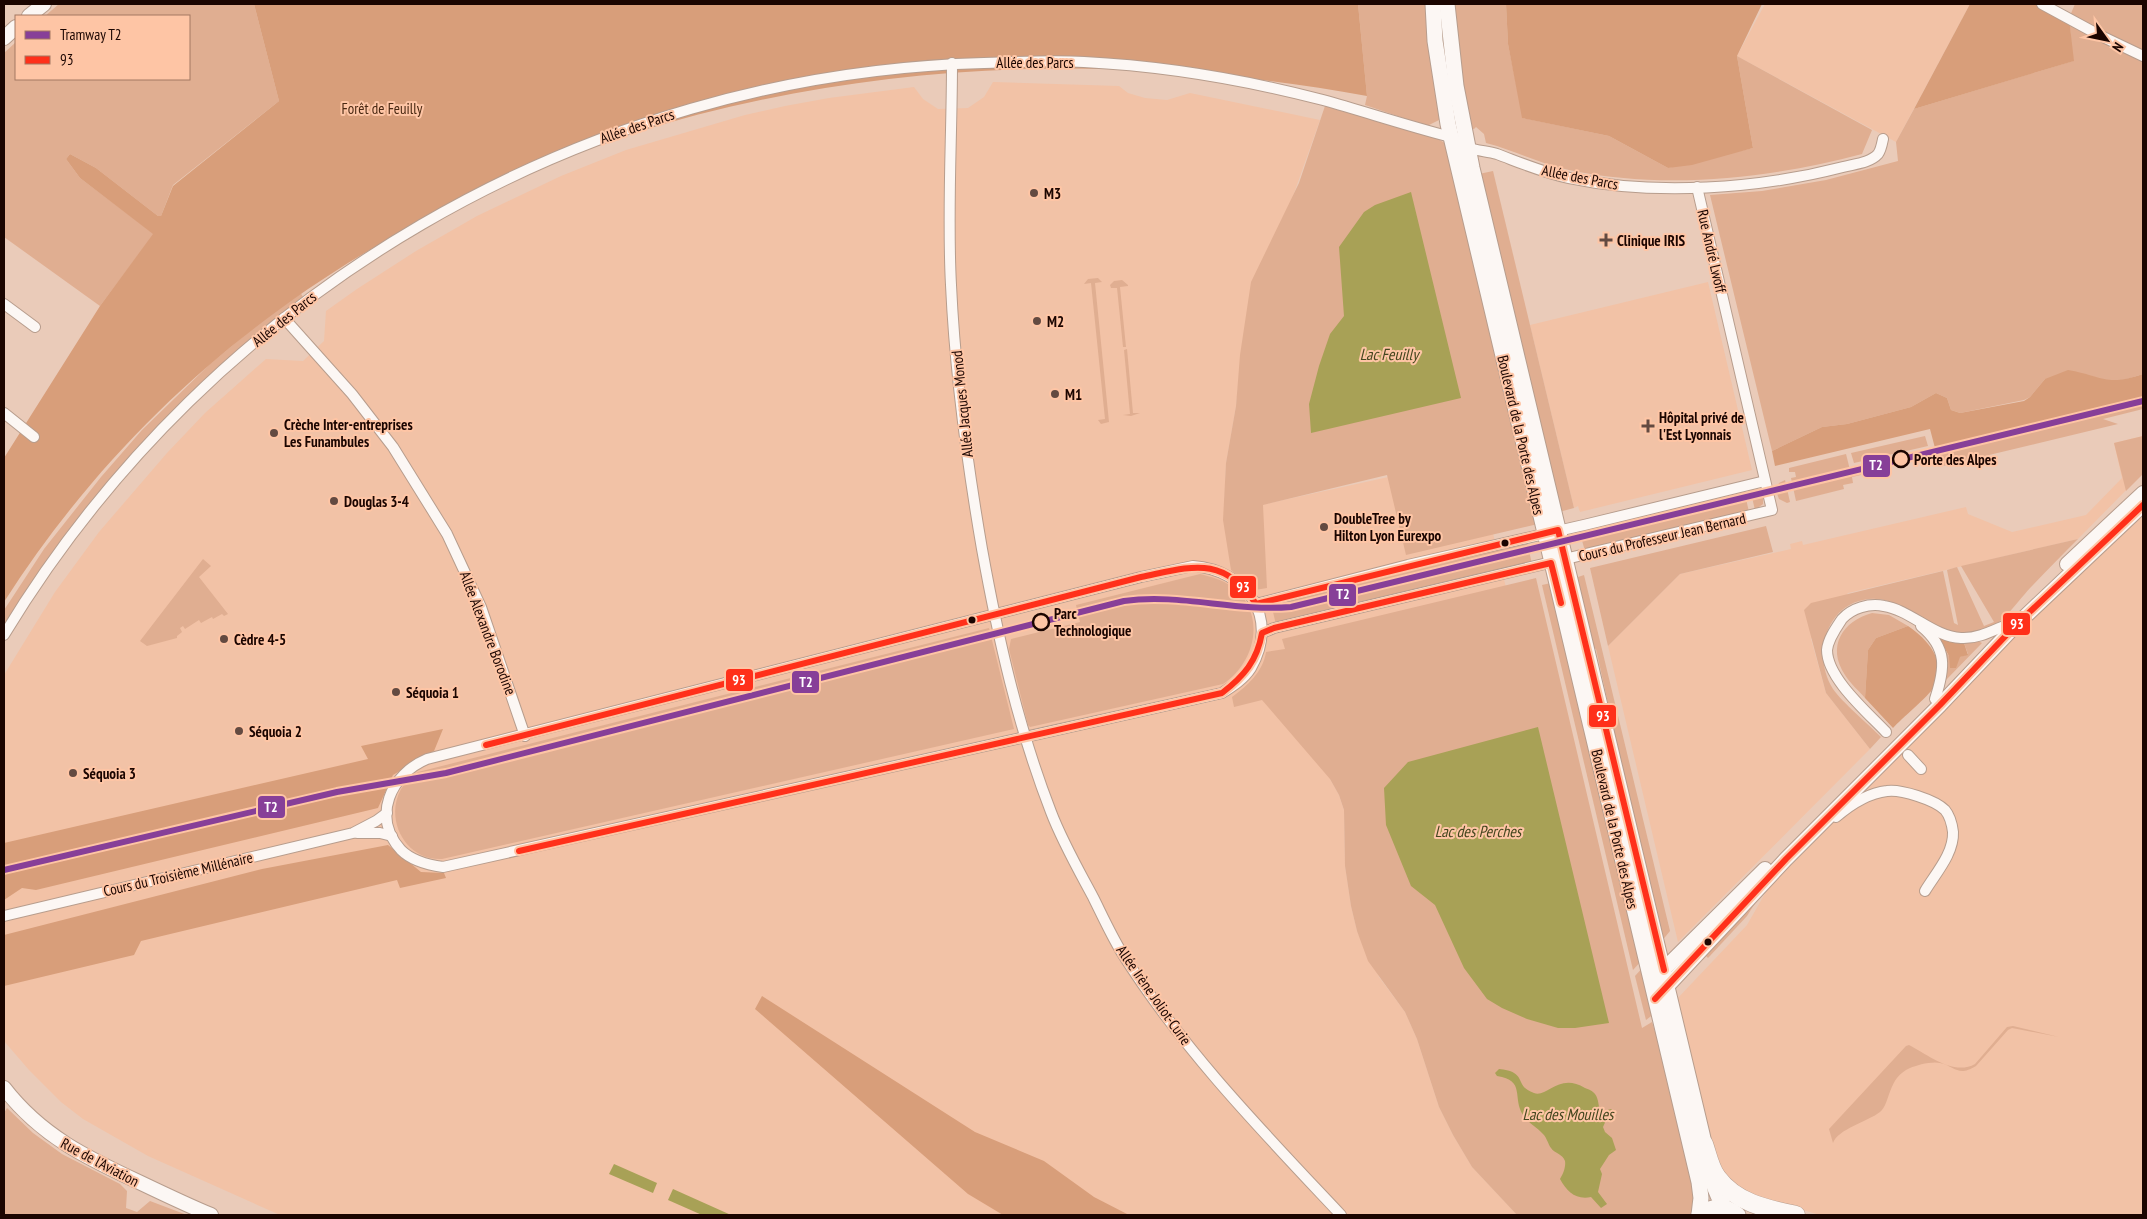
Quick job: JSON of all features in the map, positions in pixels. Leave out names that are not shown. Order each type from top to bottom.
[{"type":"highway","points":[[1704,1144],[1717,1177],[1734,1194],[1756,1206],[1796,1215]]},
{"type":"main road","points":[[30,15],[44,4]]},
{"type":"main road","name":"Boulevard de la Porte des Alpes","points":[[1434,4],[1435,41],[1451,137],[1664,970],[1711,1178],[1717,1197],[1732,1212]]},
{"type":"main road","name":"Boulevard de la Porte des Alpes","points":[[1447,4],[1456,86],[1468,147],[1551,532]]},
{"type":"main road","points":[[4,38],[15,28]]},
{"type":"main road","points":[[1651,983],[1935,699],[2004,626],[2143,493]]},
{"type":"main road","points":[[1655,999],[1786,859],[1940,705],[2016,625],[2143,505]]},
{"type":"main road","name":"Boulevard de la Porte des Alpes","points":[[1558,561],[1651,983],[1699,1182],[1701,1198],[1699,1215]]},
{"type":"main road","name":"Rue de l'Aviation","points":[[4,1088],[31,1117],[66,1145],[115,1171],[211,1215]]},
{"type":"main road","points":[[1699,1215],[1711,1208],[1732,1212]]},
{"type":"street","points":[[2042,4],[2143,56]]},
{"type":"street","name":"Allée des Parcs","points":[[4,635],[54,557],[130,463],[193,397],[284,318],[358,264],[456,204],[519,173],[624,130],[677,112],[804,80],[882,70],[952,64],[1083,62],[1152,68],[1219,78],[1322,100],[1451,137],[1468,147],[1492,152],[1536,169],[1568,178],[1621,186],[1697,187]]},
{"type":"street","name":"Allée Jacques Monod","points":[[952,64],[951,287],[959,382],[972,488],[994,615],[1025,738]]},
{"type":"street","name":"Rue André Lwoff","points":[[1772,510],[1697,187],[1770,181],[1826,171],[1870,160],[1879,152],[1882,139]]},
{"type":"street","points":[[4,304],[35,327]]},
{"type":"street","name":"Allée Alexandre Borodine","points":[[284,318],[357,400],[393,447],[447,534],[481,607],[525,736]]},
{"type":"street","points":[[4,413],[34,437]]},
{"type":"street","name":"Cours du Professeur Jean Bernard","points":[[1551,532],[1766,481]]},
{"type":"street","name":"Cours du Professeur Jean Bernard","points":[[1558,561],[1772,510]]},
{"type":"street","points":[[1256,604],[1551,532]]},
{"type":"street","points":[[1262,633],[1274,628],[1558,561]]},
{"type":"street","points":[[1193,566],[1218,570],[1234,579],[1256,604],[1262,633],[1259,652],[1250,669],[1241,680],[1222,693],[443,867],[415,860],[402,850],[392,836],[387,805],[394,787],[402,775],[427,759],[525,736],[994,615],[1193,566]]},
{"type":"street","points":[[1886,732],[1842,684],[1832,669],[1827,649],[1834,630],[1844,617],[1858,608],[1882,606],[1894,608],[1946,634],[1960,638],[1977,637],[2004,626]]},
{"type":"street","points":[[1910,617],[1933,638],[1942,655],[1943,675],[1935,699]]},
{"type":"street","name":"Allée Irène Joliot-Curie","points":[[1025,738],[1051,812],[1120,950],[1198,1058],[1341,1215]]},
{"type":"street","points":[[1908,756],[1921,769]]},
{"type":"street","points":[[1786,859],[1845,809],[1867,797],[1888,790],[1912,794],[1938,804],[1950,818],[1953,833],[1950,849],[1925,891]]},
{"type":"street","name":"Cours du Troisième Millénaire","points":[[4,916],[353,833],[376,822],[387,813]]},
{"type":"street","name":"Cours du Troisième Millénaire","points":[[353,833],[380,833],[392,836]]},
{"type":"shaded area","points":[[59,4],[254,4],[279,101],[173,185],[161,216],[158,216],[96,168],[70,154],[66,159],[80,178],[154,234],[100,306],[4,237],[4,53],[15,43],[15,80],[190,80],[190,15],[46,15]]},
{"type":"shaded area","points":[[1358,4],[1428,4],[1440,111],[1439,120],[1427,126],[1365,105],[1367,96]]},
{"type":"shaded area","points":[[1437,4],[1506,4],[1508,44],[1523,118],[1609,136],[1668,168],[1753,148],[1737,56],[1872,130],[1862,154],[1790,170],[1716,179],[1642,179],[1605,176],[1569,170],[1537,161],[1486,143],[1484,134],[1476,127],[1474,129],[1453,123]]},
{"type":"shaded area","points":[[1765,4],[1970,4],[1896,142],[1737,56]]},
{"type":"shaded area","points":[[2075,4],[2143,4],[2143,374],[2109,382],[2097,378],[2045,379],[2030,397],[2024,400],[1960,413],[1951,410],[1947,398],[1936,393],[1911,407],[1847,424],[1822,427],[1772,451],[1710,195],[1762,191],[1826,180],[1898,161],[1896,142],[1914,109],[2073,61],[2069,18]]},
{"type":"shaded area","name":"Parc Technologique","points":[[993,82],[1119,86],[1128,93],[1145,98],[1167,100],[1190,93],[1320,120],[1243,337],[1236,406],[1226,463],[1224,513],[1475,458],[1524,663],[1330,779],[1339,795],[1344,810],[1345,866],[1357,931],[1379,977],[1405,1012],[1417,1039],[1439,1107],[1453,1135],[1472,1167],[1517,1215],[280,1215],[148,1156],[83,1119],[61,1102],[29,1070],[4,1041],[4,675],[55,592],[99,532],[167,453],[205,413],[266,359],[303,361],[324,341],[326,311],[357,289],[416,251],[477,216],[561,176],[626,150],[745,115],[785,106],[829,98],[914,87],[923,99],[938,109],[968,108],[984,97]]},
{"type":"shaded area","points":[[1325,106],[1436,138],[1445,143],[1538,524],[1406,555],[1387,475],[1263,505],[1267,588],[1255,590],[1231,570],[1223,520],[1226,463],[1236,406],[1240,355],[1251,282],[1299,183]]},
{"type":"shaded area","points":[[1493,171],[1574,508],[1559,512],[1479,174]]},
{"type":"shaded area","points":[[1098,278],[1102,282],[1095,283],[1109,422],[1101,424],[1098,420],[1105,419],[1091,283],[1084,284],[1088,279]]},
{"type":"shaded area","points":[[1122,280],[1128,285],[1120,287],[1126,347],[1123,347],[1117,288],[1111,288],[1110,285],[1114,281]]},
{"type":"shaded area","name":"Hôpital privé de l'Est Lyonnais","points":[[1708,282],[1752,470],[1580,512],[1578,506],[1574,508],[1530,325]]},
{"type":"shaded area","points":[[299,290],[303,297],[206,380],[130,455],[73,526],[4,625],[4,610],[44,549],[101,477],[142,430],[209,365]]},
{"type":"shaded area","points":[[1127,349],[1133,413],[1140,413],[1131,416],[1123,415],[1130,414],[1124,350]]},
{"type":"shaded area","points":[[2143,400],[2143,409],[2103,419],[2118,424],[1939,467],[1935,448]]},
{"type":"shaded area","points":[[1925,436],[1928,446],[1854,463],[1851,453]]},
{"type":"shaded area","points":[[2143,436],[2143,473],[2078,539],[1848,593],[1811,639],[1826,693],[1870,749],[1678,942],[1608,646],[1680,574],[1791,549],[1790,544],[1802,541],[1803,545],[1966,507],[1968,514],[2012,532],[2086,515],[2122,478],[2114,443]]},
{"type":"shaded area","points":[[2143,436],[2143,474],[2126,491],[2114,443]]},
{"type":"shaded area","points":[[1846,454],[1850,470],[1859,468],[1861,475],[1852,477],[1853,483],[1843,485],[1844,489],[1796,501],[1791,478],[1796,477],[1795,472],[1789,472],[1789,468]]},
{"type":"shaded area","points":[[1785,480],[1790,502],[1787,503],[1779,499],[1776,491],[1779,483]]},
{"type":"shaded area","points":[[1750,489],[1758,489],[1763,496],[1763,504],[1755,510]]},
{"type":"shaded area","points":[[1744,490],[1749,512],[1585,551],[1579,530]]},
{"type":"shaded area","points":[[2143,516],[2143,1215],[1820,1215],[1739,1191],[1717,1167],[1676,1000],[1747,925],[1767,890],[2025,625]]},
{"type":"shaded area","points":[[1766,526],[1773,552],[1680,574],[1608,646],[1590,568]]},
{"type":"shaded area","points":[[2078,539],[2027,591],[2010,612],[1989,629],[1980,632],[1965,634],[1950,631],[1908,609],[1879,599],[1863,600],[1850,605],[1839,613],[1831,624],[1823,649],[1827,677],[1837,694],[1881,737],[1870,749],[1826,693],[1804,610],[1811,603],[1943,571],[1954,623],[1958,625],[1947,570],[1957,567],[1984,626],[1994,622],[1961,566]]},
{"type":"shaded area","points":[[1527,542],[1532,564],[1276,625],[1271,603]]},
{"type":"shaded area","points":[[203,559],[211,566],[199,577],[228,614],[224,616],[222,614],[213,619],[212,617],[201,623],[199,620],[185,629],[183,626],[180,628],[182,632],[177,638],[147,646],[140,641]]},
{"type":"shaded area","points":[[1200,574],[1228,584],[1243,598],[1250,610],[1253,623],[1253,637],[1250,650],[1234,675],[1223,684],[1030,727],[1028,725],[1009,649],[1011,639],[1080,622],[1076,605]]},
{"type":"shaded area","points":[[1584,575],[1670,931],[1661,942],[1596,649],[1591,647],[1575,578]]},
{"type":"shaded area","points":[[1536,578],[1642,1028],[1652,1022],[1668,1073],[1695,1185],[1695,1208],[1691,1215],[1517,1215],[1472,1167],[1439,1107],[1417,1039],[1405,1012],[1368,961],[1357,931],[1345,866],[1344,810],[1339,795],[1330,779],[1262,700],[1234,707],[1232,697],[1249,683],[1258,672],[1266,652],[1285,649],[1282,639]]},
{"type":"shaded area","points":[[1551,583],[1642,960],[1633,970],[1542,585]]},
{"type":"shaded area","points":[[1872,613],[1889,615],[1908,626],[1876,638],[1868,650],[1865,698],[1845,675],[1837,654],[1840,636],[1846,628],[1853,622]]},
{"type":"shaded area","points":[[989,628],[1014,729],[442,859],[426,857],[413,850],[403,839],[397,825],[395,811],[398,796],[405,783],[418,772]]},
{"type":"shaded area","points":[[1978,641],[1982,643],[1946,680],[1944,649],[1949,656],[1960,657],[1968,654],[1964,643]]},
{"type":"shaded area","points":[[1757,900],[1747,916],[1708,958],[1704,954]]},
{"type":"shaded area","points":[[1644,966],[1655,1013],[1646,1020],[1635,976]]},
{"type":"shaded area","points":[[2013,1026],[2059,1037],[2012,1028],[2008,1030],[1976,1066],[1965,1071],[1937,1063],[1910,1068],[1897,1078],[1884,1108],[1880,1112],[1847,1130],[1836,1138],[1833,1143],[1829,1129],[1906,1046],[1909,1045],[1941,1063],[1959,1068],[1967,1067],[1975,1064],[2007,1027]]},
{"type":"shaded area","points":[[7,1108],[33,1133],[62,1154],[120,1184],[127,1191],[126,1208],[137,1212],[150,1201],[187,1215],[4,1215],[4,1113]]},
{"type":"green space","name":"Forêt de Feuilly","points":[[254,4],[1358,4],[1367,96],[1173,72],[978,71],[786,95],[601,144],[426,218],[266,319],[124,447],[4,602],[4,458],[100,306],[153,234],[80,178],[66,159],[70,154],[96,168],[158,216],[161,216],[173,186],[279,101]]},
{"type":"green space","points":[[1506,4],[1762,4],[1737,56],[1753,148],[1692,165],[1668,168],[1609,136],[1522,118],[1508,44]]},
{"type":"green space","points":[[1970,4],[2042,4],[2069,18],[2074,61],[1914,109]]},
{"type":"green space","points":[[2068,370],[2112,380],[2121,380],[2143,374],[2143,400],[1935,448],[1930,429],[1775,466],[1772,451],[1822,427],[1847,424],[1911,407],[1936,393],[1947,398],[1951,410],[1960,413],[2024,401],[2030,397],[2045,379]]},
{"type":"green space","points":[[1908,626],[1922,637],[1933,652],[1939,668],[1938,677],[1931,691],[1893,728],[1865,698],[1868,650],[1876,638]]},
{"type":"green space","points":[[1940,636],[1964,643],[1968,655],[1960,657],[1956,668],[1950,668],[1949,656],[1939,638]]},
{"type":"green space","points":[[443,729],[434,751],[393,775],[378,808],[36,890],[22,888],[4,900],[4,843],[368,759],[361,746]]},
{"type":"green space","points":[[388,845],[421,872],[444,873],[446,878],[400,888],[397,880],[141,941],[134,955],[4,986],[4,935],[262,869]]},
{"type":"green space","points":[[762,996],[975,1132],[1044,1161],[1094,1197],[1129,1215],[1003,1215],[968,1194],[755,1009]]},
{"type":"water","name":"Lac Feuilly","points":[[1411,192],[1461,398],[1311,433],[1309,404],[1319,366],[1330,334],[1344,316],[1339,247],[1364,212],[1375,205]]},
{"type":"water","name":"Lac des Perches","points":[[1538,727],[1609,1023],[1575,1028],[1558,1028],[1527,1019],[1487,999],[1464,968],[1435,905],[1411,886],[1386,825],[1384,788],[1408,762]]},
{"type":"water","name":"Lac des Mouilles","points":[[1499,1069],[1514,1073],[1518,1076],[1524,1087],[1539,1094],[1561,1084],[1576,1084],[1594,1093],[1601,1112],[1611,1109],[1614,1112],[1608,1116],[1603,1127],[1605,1132],[1612,1138],[1616,1150],[1609,1155],[1600,1169],[1602,1174],[1598,1192],[1607,1204],[1601,1208],[1591,1197],[1576,1196],[1566,1188],[1560,1179],[1565,1168],[1564,1159],[1552,1150],[1541,1132],[1523,1115],[1515,1086],[1512,1081],[1497,1076],[1495,1073]]},
{"type":"water","points":[[614,1164],[657,1183],[653,1193],[609,1174]]},
{"type":"water","points":[[673,1189],[731,1215],[702,1215],[668,1200]]},
{"type":"tram line","name":"T2","points":[[4,870],[337,792],[446,773],[1124,601],[1166,599],[1249,607],[1291,607],[2143,401]]},
{"type":"transit line","name":"93","points":[[1655,999],[1786,859],[1940,705],[2016,625],[2143,505]]},
{"type":"transit line","name":"93","points":[[486,745],[1159,573],[1191,568],[1205,568],[1218,571],[1231,577],[1244,588],[1256,604],[1558,530],[1664,970]]},
{"type":"transit line","name":"93","points":[[519,851],[1222,693],[1243,674],[1253,660],[1262,633],[1274,628],[1551,563],[1561,603]]},
{"type":"place","name":"M3","points":[[1034,193]]},
{"type":"place","name":"Clinique IRIS","points":[[1606,240]]},
{"type":"place","name":"M2","points":[[1037,321]]},
{"type":"place","name":"M1","points":[[1055,394]]},
{"type":"place","name":"Hôpital privé de l'Est Lyonnais","points":[[1648,426]]},
{"type":"place","name":"Crèche Inter-entreprises Les Funambules","points":[[274,433]]},
{"type":"place","name":"Porte des Alpes","points":[[1901,459]]},
{"type":"place","name":"Douglas 3-4","points":[[334,501]]},
{"type":"place","name":"DoubleTree by Hilton Lyon Eurexpo","points":[[1324,527]]},
{"type":"place","name":"Parc Technologique","points":[[1041,622]]},
{"type":"place","name":"Cèdre 4-5","points":[[224,639]]},
{"type":"place","name":"Séquoia 1","points":[[396,692]]},
{"type":"place","name":"Séquoia 2","points":[[239,731]]},
{"type":"place","name":"Séquoia 3","points":[[73,773]]}]
